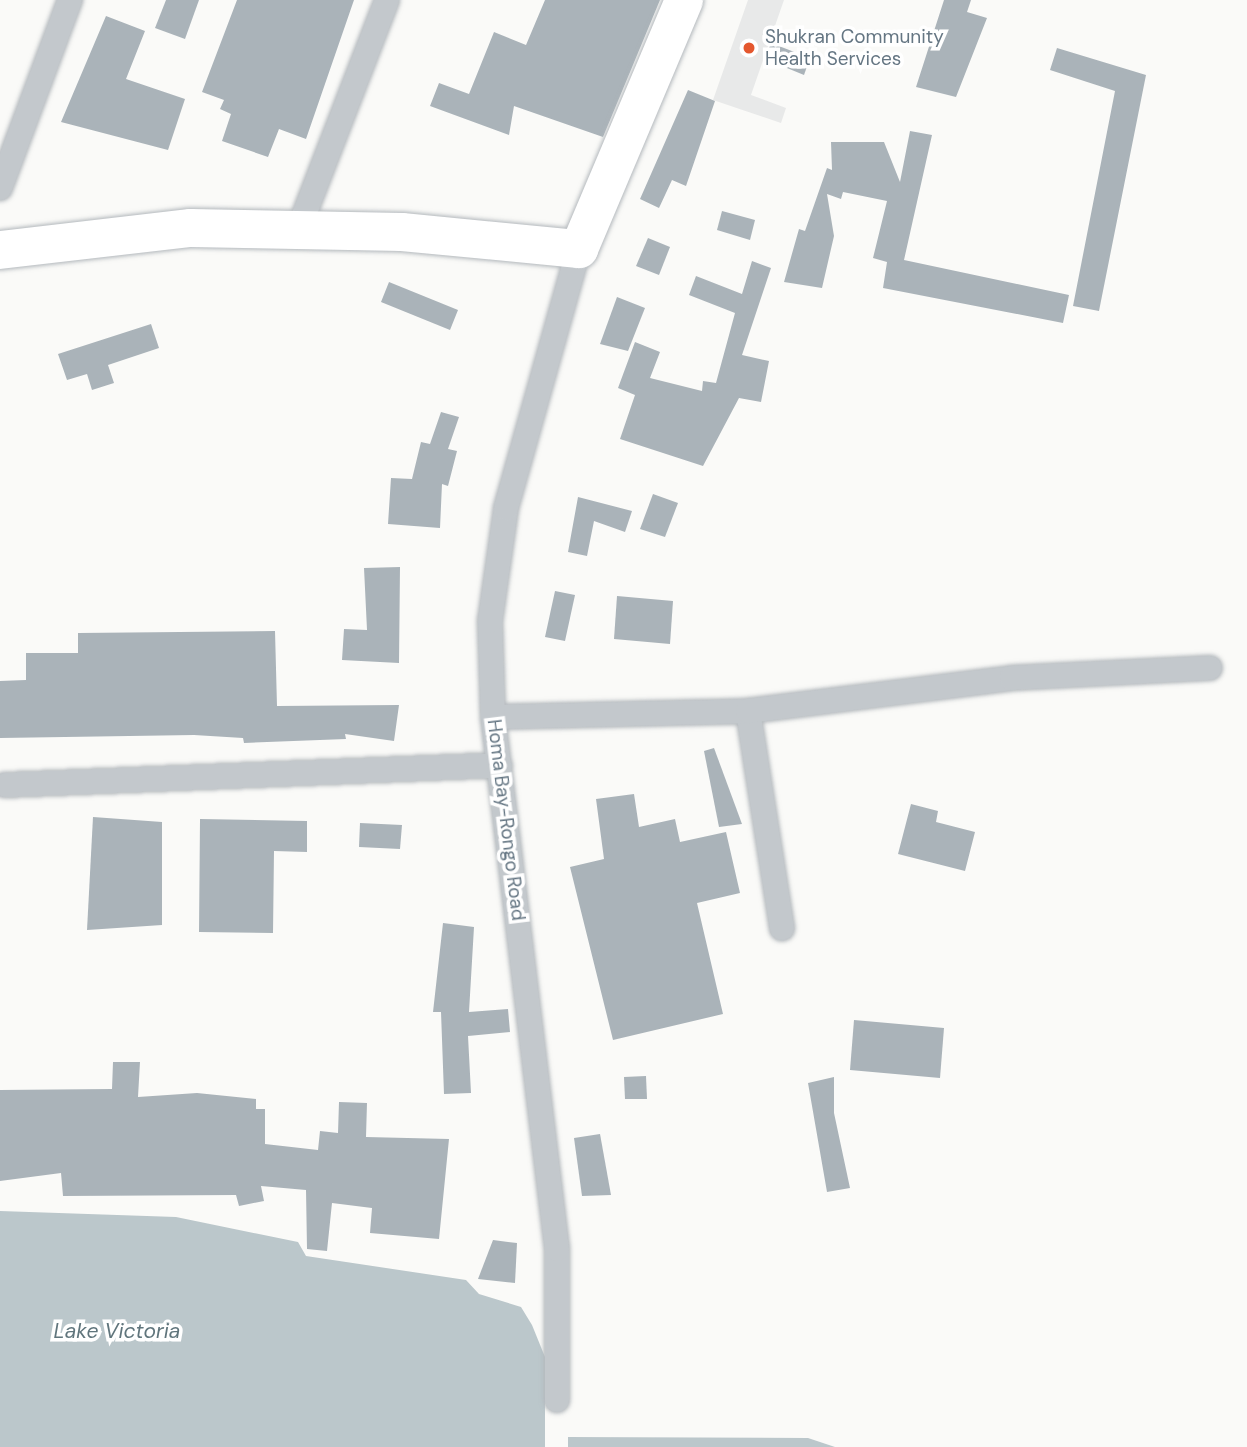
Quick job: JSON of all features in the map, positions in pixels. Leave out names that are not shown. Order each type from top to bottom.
[{"type":"highway","points":[[0,250],[138,232],[299,228],[579,249],[684,0]]},
{"type":"street","points":[[0,188],[70,0]]},
{"type":"street","points":[[299,228],[387,0]]},
{"type":"street","name":"Homa Bay-Rongo Road","points":[[557,1400],[555,1225],[493,717],[495,561],[579,249]]},
{"type":"street","points":[[493,717],[748,711],[1012,678],[1210,668]]},
{"type":"street","points":[[748,711],[782,928]]},
{"type":"street","points":[[5,785],[500,765]]},
{"type":"shaded area","name":"Shukran Community Health Services","points":[[748,0],[784,0],[751,95],[786,108],[781,123],[713,100]]},
{"type":"water","name":"Lake Victoria","points":[[0,1211],[176,1217],[298,1242],[306,1256],[466,1280],[479,1294],[521,1307],[532,1325],[545,1357],[545,1447],[0,1447]]},
{"type":"water","points":[[568,1437],[808,1438],[835,1447],[568,1447]]},
{"type":"building","points":[[166,0],[199,0],[185,39],[155,28]]},
{"type":"building","points":[[237,0],[354,0],[306,139],[279,129],[268,157],[222,141],[231,114],[220,109],[224,100],[202,92]]},
{"type":"building","points":[[545,0],[660,0],[603,137],[514,106],[509,135],[430,106],[439,83],[469,94],[494,32],[526,45]]},
{"type":"building","points":[[944,0],[971,0],[967,12],[987,18],[956,97],[916,87]]},
{"type":"building","points":[[106,16],[145,31],[126,79],[185,99],[168,150],[61,122]]},
{"type":"building","points":[[771,43],[810,58],[804,75],[765,59]]},
{"type":"building","points":[[1057,48],[1146,75],[1099,311],[1073,306],[1115,91],[1050,70]]},
{"type":"building","points":[[688,90],[715,101],[686,186],[672,180],[659,208],[640,199]]},
{"type":"building","points":[[910,131],[932,135],[904,260],[1069,295],[1063,323],[883,288],[887,262],[873,258],[887,201],[843,192],[841,199],[827,194],[834,236],[822,288],[784,282],[799,229],[805,231],[827,168],[832,170],[831,142],[884,142],[900,182]]},
{"type":"building","points":[[722,211],[755,220],[750,240],[717,230]]},
{"type":"building","points":[[648,238],[670,247],[659,275],[636,266]]},
{"type":"building","points":[[752,261],[771,268],[742,355],[769,361],[761,402],[739,398],[703,466],[620,439],[635,395],[618,388],[635,342],[660,352],[650,378],[702,391],[703,381],[716,383],[735,313],[689,295],[696,276],[742,294]]},
{"type":"building","points":[[389,282],[458,310],[450,330],[381,302]]},
{"type":"building","points":[[617,297],[645,308],[628,351],[600,344]]},
{"type":"building","points":[[151,324],[159,348],[108,365],[114,383],[92,390],[87,374],[67,380],[58,354]]},
{"type":"building","points":[[441,412],[459,417],[448,449],[457,451],[448,486],[442,484],[440,528],[388,524],[391,478],[412,479],[421,442],[430,444]]},
{"type":"building","points":[[653,494],[678,503],[665,537],[640,529]]},
{"type":"building","points":[[578,497],[632,511],[625,532],[594,521],[587,556],[568,552]]},
{"type":"building","points":[[400,567],[399,663],[342,660],[344,629],[367,630],[364,568]]},
{"type":"building","points":[[555,591],[575,595],[565,641],[545,637]]},
{"type":"building","points":[[617,596],[673,601],[670,644],[614,639]]},
{"type":"building","points":[[275,631],[277,706],[399,705],[394,741],[345,734],[346,739],[244,743],[243,738],[194,735],[0,738],[0,681],[26,680],[26,653],[78,653],[78,633]]},
{"type":"building","points":[[714,748],[742,824],[719,827],[704,751]]},
{"type":"building","points":[[634,794],[639,827],[675,819],[680,842],[726,832],[740,893],[697,903],[723,1014],[613,1040],[570,867],[604,859],[596,799]]},
{"type":"building","points":[[911,804],[938,811],[936,822],[975,832],[965,871],[898,854]]},
{"type":"building","points":[[93,817],[162,822],[162,925],[87,930]]},
{"type":"building","points":[[200,819],[307,821],[307,852],[274,851],[273,933],[199,932]]},
{"type":"building","points":[[360,823],[402,825],[400,849],[359,847]]},
{"type":"building","points":[[443,923],[474,927],[469,1012],[508,1009],[510,1032],[468,1036],[471,1093],[444,1094],[441,1012],[433,1012]]},
{"type":"building","points":[[854,1020],[944,1028],[940,1078],[850,1070]]},
{"type":"building","points":[[113,1062],[140,1062],[138,1097],[197,1093],[256,1099],[256,1109],[265,1109],[265,1144],[318,1150],[320,1131],[338,1133],[339,1102],[367,1103],[366,1137],[449,1139],[439,1239],[370,1233],[372,1208],[332,1203],[327,1251],[307,1249],[306,1190],[261,1186],[264,1201],[239,1206],[236,1195],[63,1196],[61,1173],[0,1181],[0,1090],[112,1089]]},
{"type":"building","points":[[646,1076],[647,1099],[625,1099],[624,1077]]},
{"type":"building","points":[[834,1077],[834,1113],[850,1188],[827,1192],[808,1083]]},
{"type":"building","points":[[600,1134],[611,1195],[582,1196],[574,1138]]},
{"type":"building","points":[[493,1240],[517,1243],[515,1283],[478,1279]]},
{"type":"place","name":"Shukran Community Health Services","points":[[749,48]]}]
